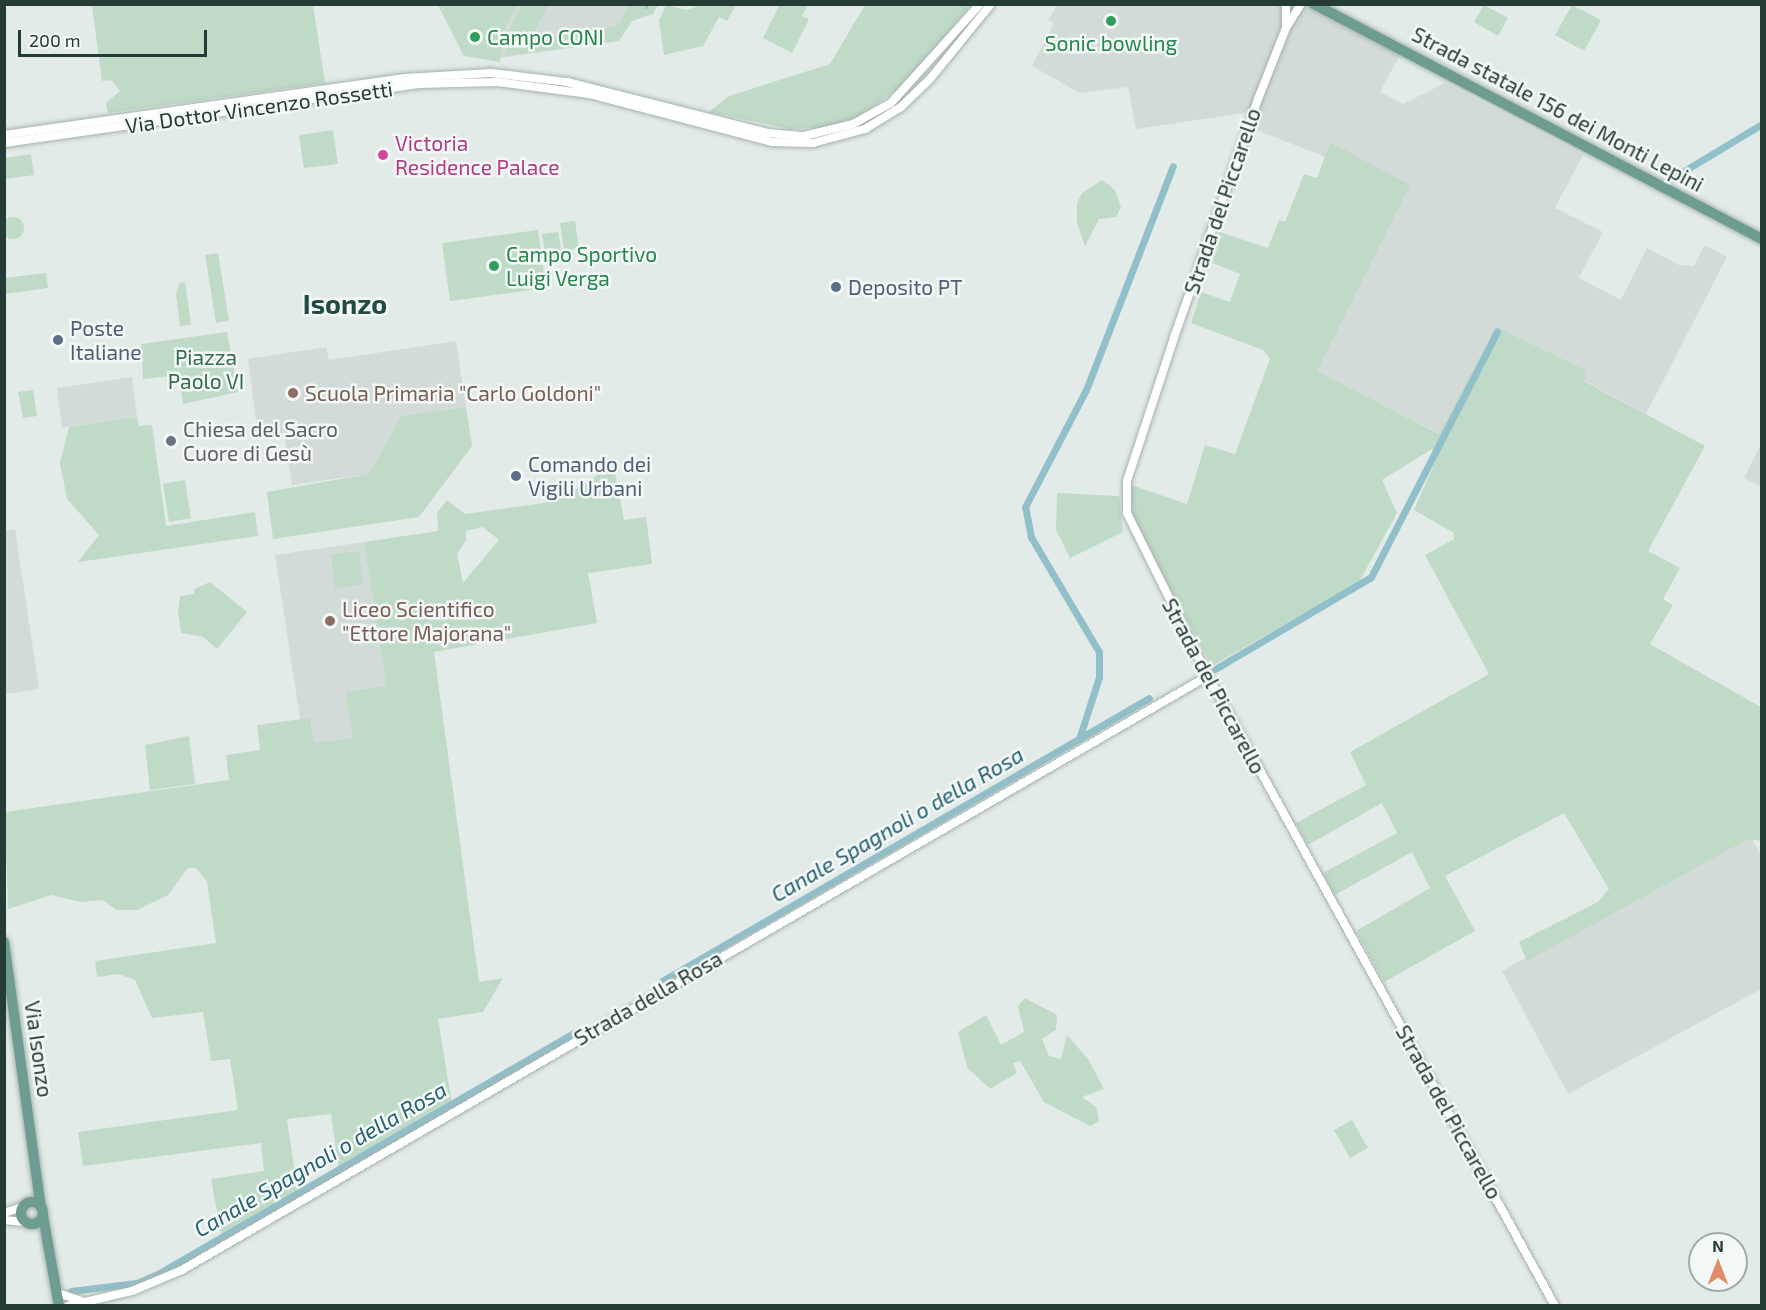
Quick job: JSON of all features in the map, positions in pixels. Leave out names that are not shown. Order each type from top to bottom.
[{"type":"main road","name":"Strada statale 156 dei Monti Lepini","points":[[1322,6],[1761,239]]},
{"type":"main road","name":"Via Isonzo","points":[[4,942],[42,1212],[59,1305]]},
{"type":"main road","name":"Via Isonzo","points":[[35,1161],[24,1205],[27,1223],[52,1257]]},
{"type":"main road","points":[[24,1205],[42,1212]]},
{"type":"main road","points":[[27,1223],[42,1212]]},
{"type":"street","name":"Via Dottor Vincenzo Rossetti","points":[[102,125],[457,79],[560,80],[772,134],[804,136],[853,124],[891,103],[980,4]]},
{"type":"street","name":"Via Dottor Vincenzo Rossetti","points":[[457,79],[511,82],[565,89],[767,141],[813,143],[865,129],[901,107],[930,79],[991,4]]},
{"type":"street","name":"Strada del Piccarello","points":[[1288,4],[1289,16],[1286,28],[1174,338],[1125,492],[1132,530],[1208,676],[1556,1305]]},
{"type":"street","name":"Strada del Piccarello","points":[[1289,16],[1301,4]]},
{"type":"street","points":[[1289,16],[1322,6]]},
{"type":"street","points":[[4,135],[102,125]]},
{"type":"street","points":[[4,143],[102,125]]},
{"type":"street","name":"Strada della Rosa","points":[[68,1305],[128,1293],[182,1270],[1208,676]]},
{"type":"street","points":[[4,1212],[24,1205]]},
{"type":"street","points":[[4,1220],[27,1223]]},
{"type":"street","name":"Strada della Rosa","points":[[58,1293],[81,1301]]},
{"type":"shaded area","points":[[517,5],[640,5],[619,41],[499,58],[506,27]]},
{"type":"shaded area","points":[[1057,5],[1323,5],[1404,47],[1380,92],[1403,104],[1445,83],[1583,155],[1555,208],[1603,232],[1579,278],[1621,300],[1647,248],[1679,265],[1694,266],[1705,245],[1727,257],[1646,414],[1584,380],[1587,371],[1440,434],[1316,371],[1409,185],[1329,143],[1325,157],[1252,128],[1258,111],[1136,129],[1128,87],[1080,93],[1032,66],[1054,23],[1048,20]]},
{"type":"shaded area","points":[[456,341],[466,407],[401,416],[369,474],[292,485],[284,433],[258,436],[248,359],[326,347],[329,360]]},
{"type":"shaded area","points":[[132,377],[137,417],[62,428],[57,388]]},
{"type":"shaded area","points":[[1761,445],[1762,487],[1744,478]]},
{"type":"shaded area","points":[[15,529],[39,689],[5,694],[4,531]]},
{"type":"shaded area","name":"Liceo Scientifico \"Ettore Majorana\"","points":[[364,542],[386,686],[354,738],[314,743],[310,718],[300,719],[275,555]]},
{"type":"shaded area","points":[[1749,833],[1761,855],[1761,989],[1568,1094],[1502,971]]},
{"type":"green space","points":[[780,4],[808,5],[802,16],[809,19],[792,53],[763,38]]},
{"type":"green space","points":[[92,5],[313,5],[325,83],[108,113],[106,103],[120,91],[111,80],[102,81]]},
{"type":"green space","name":"Campo CONI","points":[[438,5],[517,5],[506,27],[500,62],[464,56]]},
{"type":"green space","points":[[522,5],[548,5],[532,37],[535,40],[614,27],[620,23],[628,5],[658,5],[653,14],[632,21],[619,41],[505,56],[510,28]]},
{"type":"green space","points":[[666,5],[686,10],[702,5],[736,5],[727,21],[719,17],[703,46],[664,55],[659,20]]},
{"type":"green space","points":[[865,5],[971,5],[906,83],[860,116],[822,128],[791,129],[709,112],[729,96],[830,64]]},
{"type":"green space","points":[[1484,5],[1508,18],[1498,36],[1474,22]]},
{"type":"green space","points":[[1572,5],[1601,20],[1584,51],[1555,35]]},
{"type":"green space","points":[[333,130],[338,164],[304,168],[299,135]]},
{"type":"green space","points":[[1330,142],[1410,185],[1317,371],[1439,434],[1496,327],[1587,371],[1584,381],[1705,446],[1648,551],[1680,568],[1663,599],[1673,605],[1650,644],[1761,707],[1761,841],[1748,839],[1527,961],[1519,942],[1598,902],[1609,889],[1564,813],[1445,876],[1475,931],[1384,982],[1356,931],[1430,888],[1412,852],[1335,895],[1323,873],[1397,833],[1382,803],[1308,845],[1296,823],[1366,785],[1350,752],[1489,674],[1425,555],[1454,539],[1454,533],[1414,510],[1439,453],[1432,449],[1382,480],[1397,513],[1359,582],[1212,666],[1133,521],[1131,485],[1187,504],[1205,445],[1235,454],[1270,359],[1263,350],[1191,323],[1201,292],[1230,302],[1240,274],[1210,262],[1219,232],[1268,248],[1279,220],[1285,222],[1304,174],[1317,178]]},
{"type":"green space","points":[[31,154],[34,175],[5,179],[5,158]]},
{"type":"green space","points":[[1102,180],[1115,190],[1121,207],[1116,217],[1099,219],[1085,246],[1077,223],[1077,203],[1082,193]]},
{"type":"green space","points":[[13,217],[23,224],[24,228],[17,238],[13,239],[3,232],[2,228],[9,218]]},
{"type":"green space","points":[[575,221],[579,248],[564,250],[560,223]]},
{"type":"green space","name":"Campo Sportivo Luigi Verga","points":[[538,230],[546,288],[450,301],[442,243]]},
{"type":"green space","points":[[558,232],[563,262],[547,264],[542,234]]},
{"type":"green space","points":[[218,253],[229,321],[216,323],[205,255]]},
{"type":"green space","points":[[46,273],[48,288],[5,294],[5,278]]},
{"type":"green space","points":[[185,282],[191,325],[180,326],[176,295],[179,283]]},
{"type":"green space","name":"Piazza Paolo VI","points":[[227,332],[238,392],[183,404],[179,375],[143,379],[141,344]]},
{"type":"green space","points":[[33,390],[37,416],[23,418],[18,392]]},
{"type":"green space","points":[[466,407],[472,446],[419,517],[273,539],[267,492],[369,474],[401,416]]},
{"type":"green space","points":[[137,417],[139,426],[152,425],[166,526],[255,512],[258,536],[78,562],[99,535],[67,499],[60,463],[69,427]]},
{"type":"green space","points":[[613,463],[624,520],[646,517],[652,564],[588,573],[597,623],[434,652],[479,982],[503,978],[483,1012],[438,1019],[452,1104],[339,1172],[331,1114],[287,1119],[298,1195],[222,1238],[211,1179],[264,1171],[261,1143],[83,1166],[78,1132],[238,1110],[230,1059],[211,1061],[203,1012],[152,1018],[135,980],[118,974],[97,977],[95,961],[216,943],[207,882],[196,868],[188,868],[168,895],[137,910],[117,910],[102,900],[81,902],[51,895],[8,909],[5,812],[229,780],[226,755],[260,750],[257,725],[310,718],[314,743],[353,738],[346,692],[386,686],[364,542],[438,531],[437,513],[447,500],[465,514],[544,503],[581,487]],"holes":[[[483,527],[499,540],[463,583],[457,554],[466,540],[466,531]]]},
{"type":"green space","points":[[185,480],[191,518],[169,522],[163,484]]},
{"type":"green space","points":[[1057,493],[1119,496],[1123,532],[1070,558],[1056,530]]},
{"type":"green space","points":[[359,551],[363,584],[335,588],[331,555]]},
{"type":"green space","points":[[210,582],[247,612],[217,649],[203,637],[181,633],[178,612],[180,596],[194,594],[194,589]]},
{"type":"green space","points":[[189,736],[195,784],[150,790],[145,745]]},
{"type":"green space","points":[[1025,998],[1057,1015],[1056,1030],[1042,1039],[1049,1056],[1061,1059],[1067,1035],[1088,1059],[1104,1089],[1082,1097],[1096,1107],[1099,1121],[1090,1126],[1044,1102],[1020,1061],[1013,1063],[1017,1073],[990,1089],[967,1067],[958,1032],[986,1015],[1001,1045],[1024,1032],[1018,1006]]},
{"type":"green space","points":[[1352,1120],[1368,1148],[1350,1158],[1334,1130]]},
{"type":"waterway","points":[[646,8],[648,4]]},
{"type":"waterway","points":[[1669,180],[1762,124]]},
{"type":"waterway","points":[[1079,739],[1099,677],[1099,652],[1031,537],[1025,507],[1086,390],[1173,166]]},
{"type":"waterway","name":"Canale Spagnoli o della Rosa","points":[[1215,669],[1371,577],[1497,332]]},
{"type":"waterway","name":"Canale Spagnoli o della Rosa","points":[[662,981],[1149,698]]},
{"type":"waterway","name":"Canale Spagnoli o della Rosa","points":[[71,1291],[137,1283],[156,1275],[577,1031]]},
{"type":"place","name":"Sonic bowling","points":[[1111,21]]},
{"type":"place","name":"Campo CONI","points":[[475,37]]},
{"type":"place","name":"Victoria Residence Palace","points":[[383,155]]},
{"type":"place","name":"Campo Sportivo Luigi Verga","points":[[494,266]]},
{"type":"place","name":"Deposito PT","points":[[836,287]]},
{"type":"place","name":"Poste Italiane","points":[[58,340]]},
{"type":"place","name":"Scuola Primaria \"Carlo Goldoni\"","points":[[293,393]]},
{"type":"place","name":"Chiesa del Sacro Cuore di Gesù","points":[[171,441]]},
{"type":"place","name":"Comando dei Vigili Urbani","points":[[516,476]]},
{"type":"place","name":"Liceo Scientifico \"Ettore Majorana\"","points":[[330,621]]},
{"type":"district","name":"Isonzo","points":[[345,304]]}]
